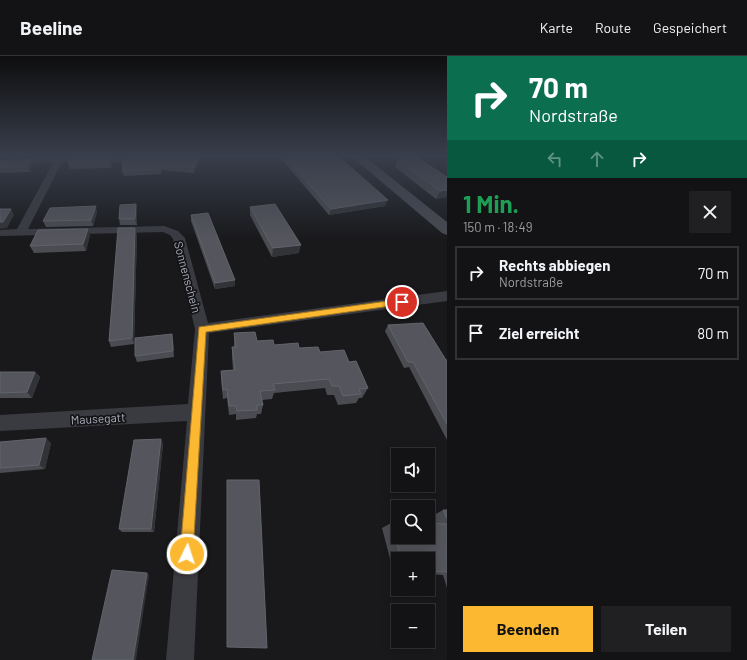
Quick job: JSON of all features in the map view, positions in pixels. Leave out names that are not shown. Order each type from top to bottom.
[{"type":"street","points":[[21,232],[46,184]]},
{"type":"street","points":[[391,184],[447,230]]},
{"type":"street","name":"Sonnenschein","points":[[1,235],[21,232],[164,229],[174,233],[179,238],[202,329],[180,660]]},
{"type":"street","points":[[202,329],[447,296]]},
{"type":"street","name":"Mausegatt","points":[[0,423],[196,412]]},
{"type":"building","points":[[309,184],[370,184],[388,200],[331,209]]},
{"type":"building","points":[[431,184],[447,184],[447,190],[440,191]]},
{"type":"building","points":[[136,204],[135,219],[119,219],[120,205]]},
{"type":"building","points":[[275,204],[301,245],[273,248],[250,207]]},
{"type":"building","points":[[96,206],[91,220],[43,221],[50,208]]},
{"type":"building","points":[[0,209],[11,209],[3,222],[0,222]]},
{"type":"building","points":[[208,213],[235,280],[215,283],[191,215]]},
{"type":"building","points":[[118,228],[135,228],[132,338],[109,341]]},
{"type":"building","points":[[88,229],[83,244],[30,246],[38,230]]},
{"type":"building","points":[[423,323],[447,360],[447,424],[413,362],[408,362],[388,325]]},
{"type":"building","points":[[255,332],[257,341],[273,340],[274,345],[298,343],[299,348],[318,347],[320,352],[344,350],[349,362],[356,361],[368,388],[359,389],[361,394],[343,396],[339,386],[332,386],[329,379],[273,384],[275,390],[260,391],[263,405],[257,405],[257,410],[237,411],[236,406],[229,406],[227,389],[223,390],[221,371],[235,370],[232,347],[236,347],[234,333]]},
{"type":"building","points":[[172,334],[173,351],[135,356],[135,338]]},
{"type":"building","points":[[0,372],[35,372],[27,392],[0,393]]},
{"type":"building","points":[[46,438],[39,465],[0,468],[0,442]]},
{"type":"building","points":[[161,439],[151,529],[119,529],[134,440]]},
{"type":"building","points":[[227,480],[259,480],[267,648],[227,647]]},
{"type":"building","points":[[443,510],[447,510],[447,519]]},
{"type":"building","points":[[435,523],[447,524],[447,572],[435,571],[435,552],[399,552],[397,544],[435,544]]},
{"type":"building","points":[[112,570],[147,573],[133,660],[92,660]]},
{"type":"route","points":[[187,554],[202,329],[402,302]]}]
